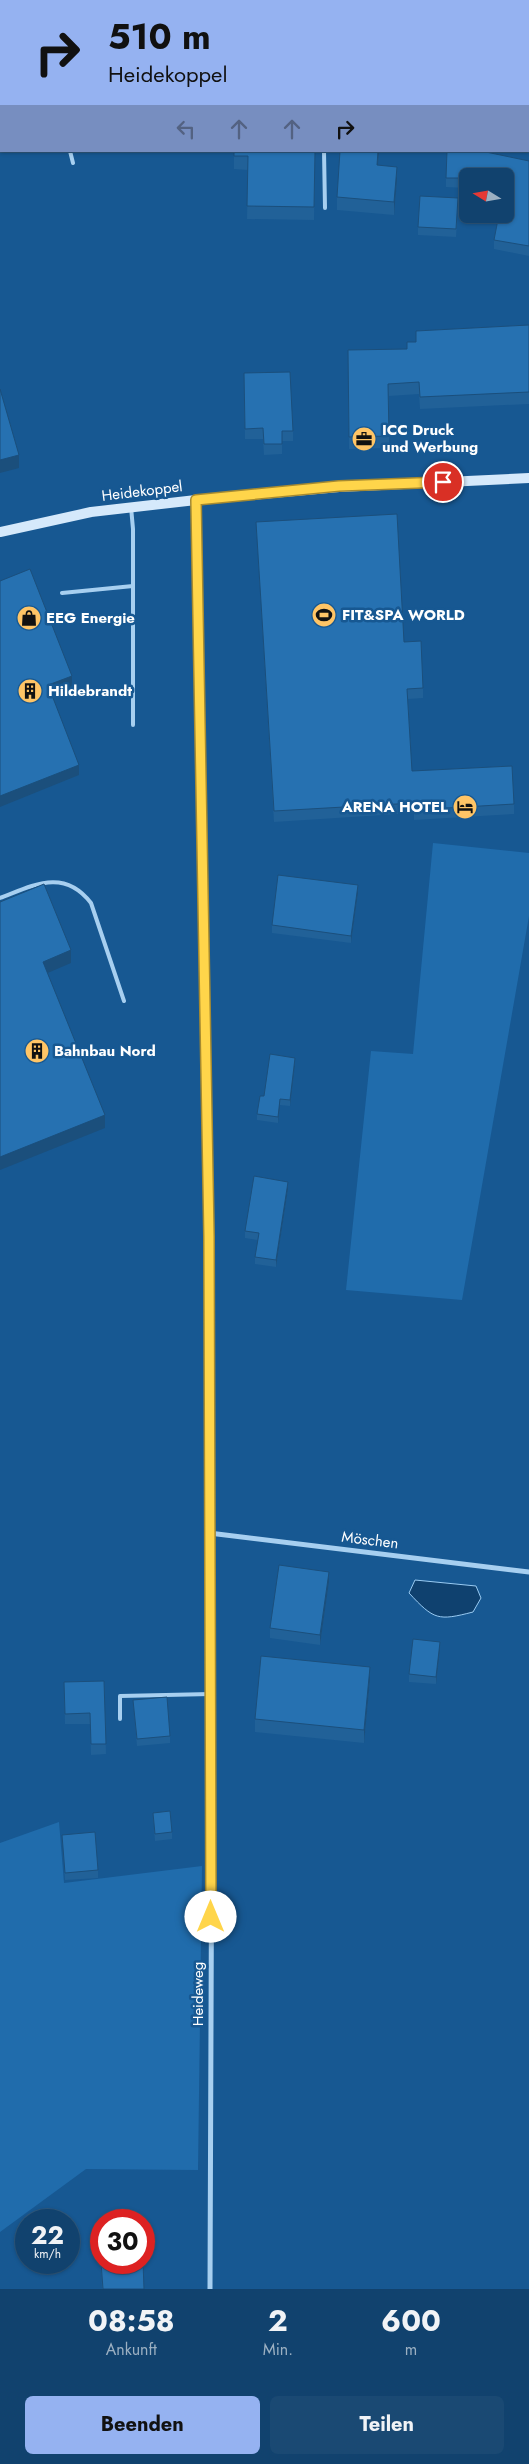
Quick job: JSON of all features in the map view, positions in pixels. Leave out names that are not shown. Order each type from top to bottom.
[{"type":"street","name":"Heidekoppel","points":[[0,532],[91,512],[196,500],[339,486],[529,478]]},
{"type":"street","name":"Heideweg","points":[[196,500],[209,1236],[210,2289]]},
{"type":"street","name":"Möschen","points":[[208,1533],[529,1572]]},
{"type":"lane","points":[[70,152],[73,164]]},
{"type":"lane","points":[[324,152],[324,208]]},
{"type":"lane","points":[[131,508],[133,725]]},
{"type":"lane","points":[[62,594],[133,586]]},
{"type":"lane","points":[[0,898],[29,887],[56,881],[70,884],[83,892],[91,902],[124,1001]]},
{"type":"lane","points":[[120,1720],[120,1696],[210,1694]]},
{"type":"shaded area","points":[[433,843],[529,853],[529,916],[462,1300],[346,1290],[371,1051],[413,1054]]},
{"type":"shaded area","points":[[415,1580],[476,1586],[481,1598],[473,1612],[452,1617],[437,1616],[425,1609],[409,1593]]},
{"type":"shaded area","points":[[59,1822],[64,1883],[202,1866],[198,2170],[86,2169],[31,2209],[15,2209],[15,2221],[0,2232],[0,1843]]},
{"type":"building","points":[[234,152],[315,152],[314,207],[247,206],[248,156],[234,156]]},
{"type":"building","points":[[340,152],[378,152],[377,165],[397,167],[394,202],[337,197]]},
{"type":"building","points":[[447,152],[486,152],[529,161],[529,246],[494,240],[497,223],[514,223],[514,168],[459,168],[459,178],[446,178]]},
{"type":"building","points":[[420,196],[458,198],[456,229],[418,227]]},
{"type":"building","points":[[529,325],[529,392],[420,397],[419,382],[388,384],[389,436],[349,437],[348,350],[407,349],[407,342],[416,342],[416,331]]},
{"type":"building","points":[[290,372],[293,431],[282,431],[282,444],[264,444],[263,428],[245,429],[244,373]]},
{"type":"building","points":[[0,389],[19,455],[0,460]]},
{"type":"building","points":[[397,514],[404,642],[421,641],[423,688],[407,689],[412,771],[512,766],[514,804],[414,810],[414,803],[274,811],[256,522]]},
{"type":"building","name":"Hildebrandt","points":[[30,569],[72,676],[48,685],[79,765],[0,796],[0,581]]},
{"type":"building","points":[[278,875],[358,885],[351,936],[272,925]]},
{"type":"building","name":"Bahnbau Nord","points":[[44,884],[71,950],[43,962],[105,1115],[0,1157],[0,902]]},
{"type":"building","points":[[270,1054],[295,1058],[290,1100],[280,1099],[278,1117],[257,1114],[260,1096],[264,1096]]},
{"type":"building","points":[[254,1176],[288,1182],[276,1260],[255,1257],[259,1233],[245,1231]]},
{"type":"building","points":[[279,1565],[329,1572],[320,1635],[270,1628]]},
{"type":"building","points":[[413,1639],[440,1642],[436,1677],[409,1674]]},
{"type":"building","points":[[261,1656],[370,1667],[364,1730],[255,1719]]},
{"type":"building","points":[[104,1681],[106,1744],[91,1744],[90,1713],[65,1714],[64,1682]]},
{"type":"building","points":[[167,1697],[170,1736],[137,1739],[133,1700]]},
{"type":"building","points":[[170,1811],[172,1832],[155,1834],[153,1813]]},
{"type":"building","points":[[95,1832],[98,1870],[65,1873],[62,1835]]},
{"type":"building","points":[[102,2274],[143,2274],[144,2289],[103,2289]]},
{"type":"place","name":"ICC Druck und Werbung","points":[[364,439]]},
{"type":"place","name":"FIT&SPA WORLD","points":[[324,615]]},
{"type":"place","name":"EEG Energie","points":[[29,618]]},
{"type":"place","name":"Hildebrandt","points":[[30,691]]},
{"type":"place","name":"ARENA HOTEL","points":[[465,807]]},
{"type":"place","name":"Bahnbau Nord","points":[[37,1051]]},
{"type":"route","points":[[211,1917],[212,1758],[208,1533],[209,1236],[199,773],[196,500],[339,486],[443,482]]}]
